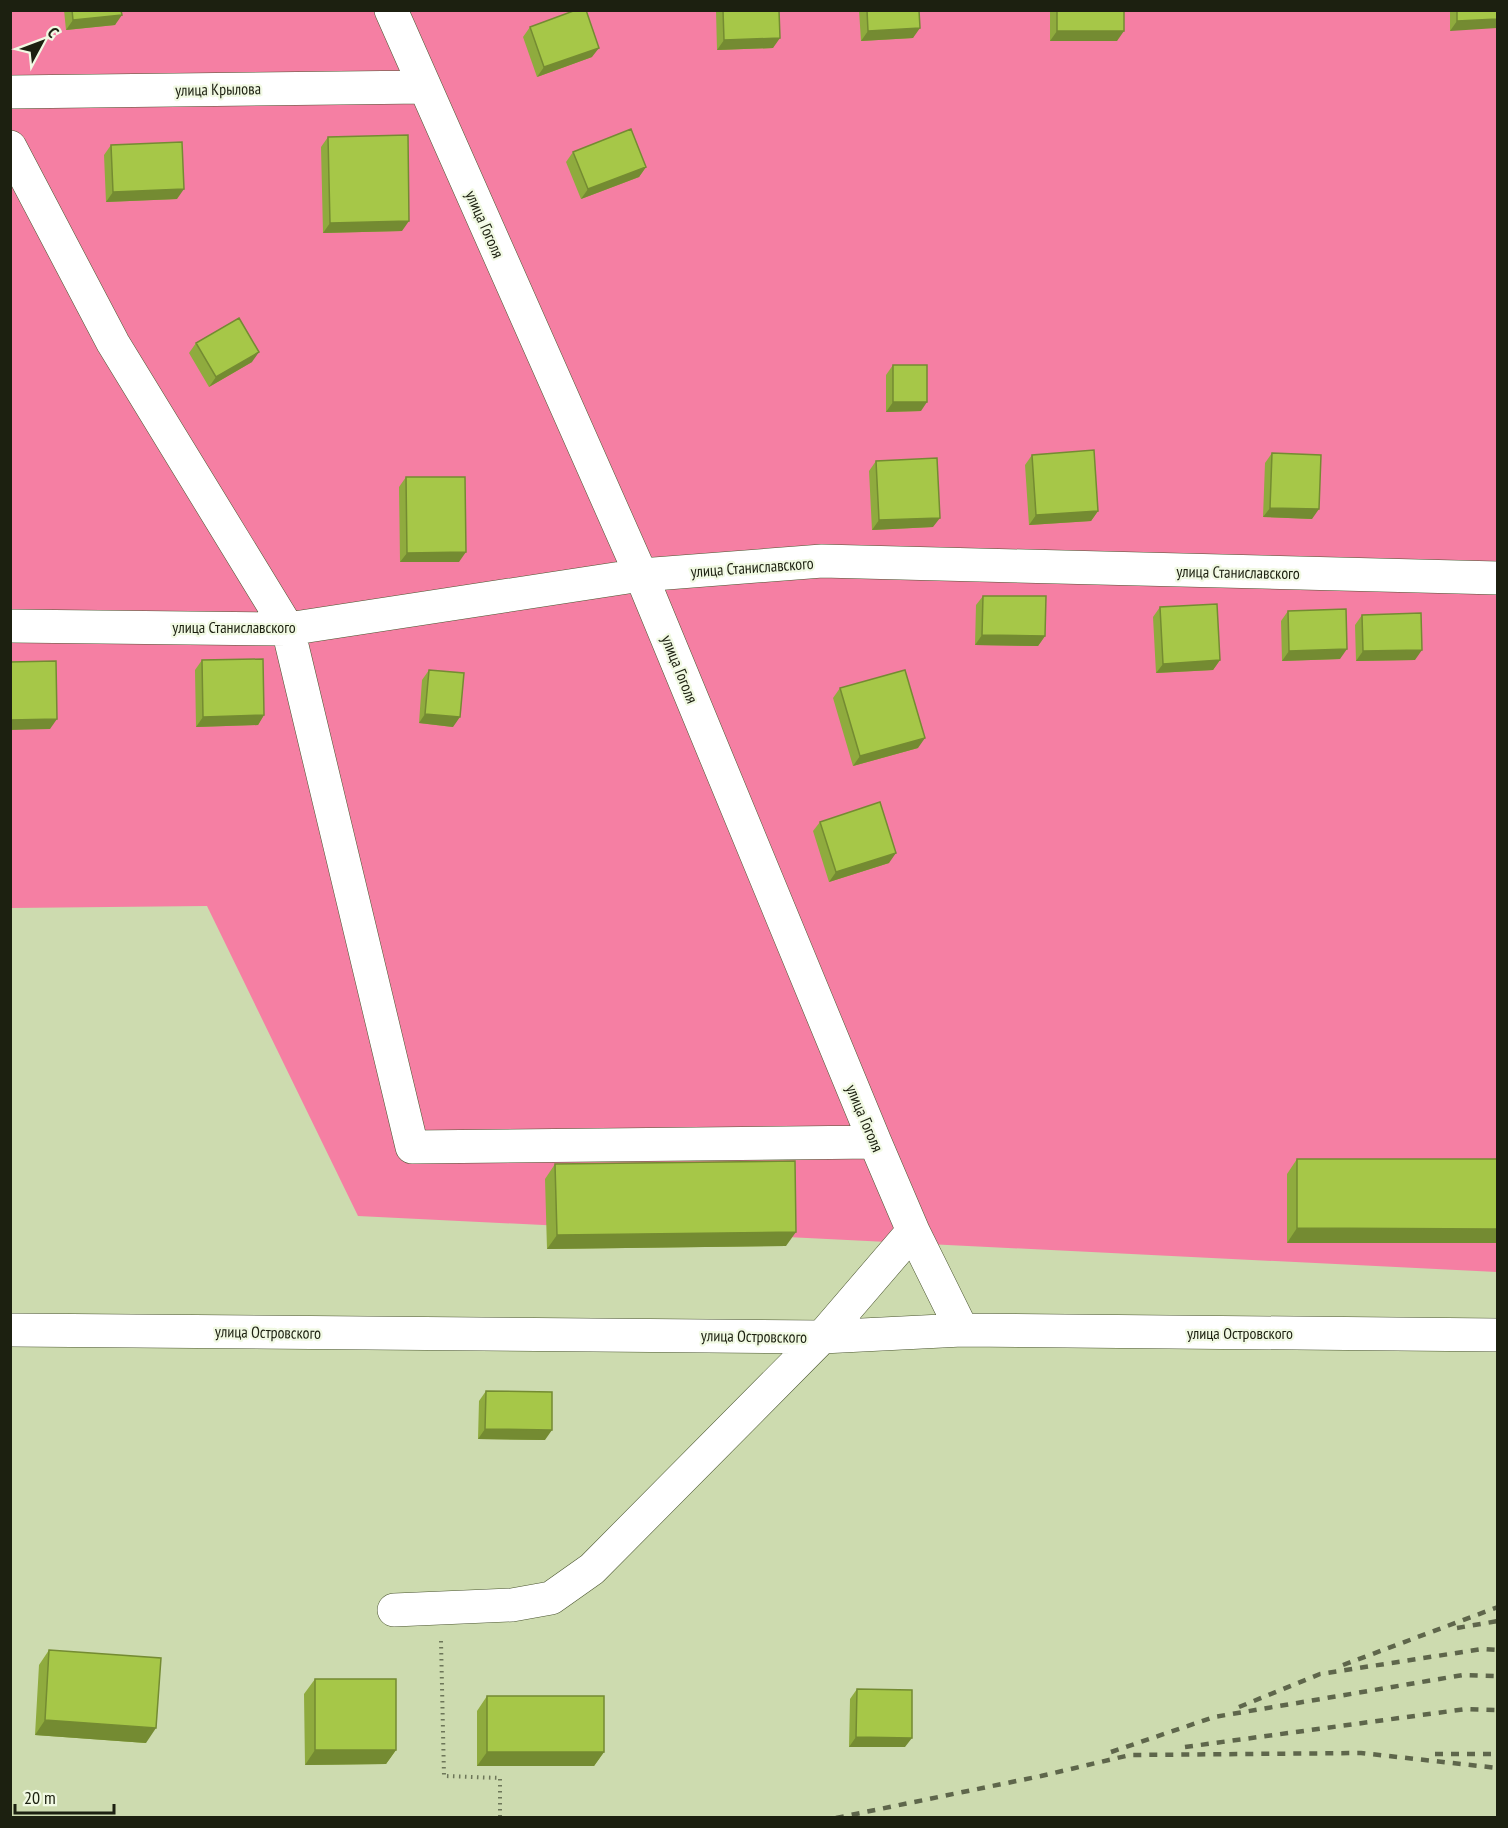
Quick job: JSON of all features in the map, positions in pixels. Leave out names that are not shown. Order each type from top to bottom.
[{"type":"street","name":"улица Гоголя","points":[[391,10],[641,575],[875,1143],[962,1330]]},
{"type":"street","name":"улица Крылова","points":[[10,92],[425,87]]},
{"type":"street","points":[[10,147],[113,343],[288,629],[412,1146],[875,1143]]},
{"type":"street","name":"улица Станиславского","points":[[10,626],[288,629],[641,575],[822,561],[1497,578]]},
{"type":"street","points":[[394,1610],[512,1605],[551,1598],[592,1569],[822,1337],[914,1230]]},
{"type":"street","name":"улица Островского","points":[[10,1330],[822,1337],[962,1330],[1497,1335]]},
{"type":"path","points":[[441,1608],[444,1776],[500,1778],[500,1818]]},
{"type":"shaded area","points":[[10,11],[1497,11],[1497,1272],[358,1216],[207,906],[11,908]]},
{"type":"building","points":[[72,10],[121,10],[122,15],[73,20]]},
{"type":"building","points":[[576,10],[586,10],[599,48],[544,67],[530,27]]},
{"type":"building","points":[[723,10],[779,10],[780,38],[724,40]]},
{"type":"building","points":[[867,10],[919,10],[920,28],[868,31]]},
{"type":"building","points":[[1057,10],[1124,10],[1124,31],[1057,31]]},
{"type":"building","points":[[1457,10],[1497,10],[1497,19],[1457,21]]},
{"type":"building","points":[[631,129],[646,167],[588,189],[573,152]]},
{"type":"building","points":[[408,135],[409,221],[330,223],[328,137]]},
{"type":"building","points":[[182,142],[184,189],[113,192],[111,145]]},
{"type":"building","points":[[239,318],[259,352],[216,377],[196,343]]},
{"type":"building","points":[[893,365],[927,365],[927,402],[893,402]]},
{"type":"building","points":[[1094,450],[1098,511],[1036,515],[1032,455]]},
{"type":"building","points":[[1272,453],[1321,455],[1319,509],[1270,508]]},
{"type":"building","points":[[937,458],[940,518],[879,520],[876,461]]},
{"type":"building","points":[[406,477],[465,477],[466,552],[407,553]]},
{"type":"building","points":[[983,596],[1046,596],[1045,636],[982,635]]},
{"type":"building","points":[[1217,604],[1220,660],[1163,664],[1160,607]]},
{"type":"building","points":[[1346,609],[1347,649],[1289,651],[1288,611]]},
{"type":"building","points":[[1421,613],[1422,650],[1363,651],[1362,615]]},
{"type":"building","points":[[263,659],[264,715],[203,717],[202,660]]},
{"type":"building","points":[[56,661],[57,719],[10,720],[10,662]]},
{"type":"building","points":[[429,670],[464,673],[460,717],[425,714]]},
{"type":"building","points":[[905,670],[925,738],[860,756],[840,688]]},
{"type":"building","points":[[880,802],[896,853],[836,872],[820,822]]},
{"type":"building","points":[[1297,1159],[1497,1159],[1497,1229],[1297,1228]]},
{"type":"building","points":[[795,1161],[796,1232],[557,1235],[555,1164]]},
{"type":"building","points":[[486,1391],[552,1392],[552,1430],[485,1429]]},
{"type":"building","points":[[49,1650],[161,1658],[156,1728],[45,1720]]},
{"type":"building","points":[[315,1679],[396,1679],[396,1750],[315,1750]]},
{"type":"building","points":[[857,1689],[912,1690],[912,1738],[856,1737]]},
{"type":"building","points":[[487,1696],[604,1696],[604,1752],[487,1752]]},
{"type":"railway","points":[[1343,1665],[1498,1607]]},
{"type":"railway","points":[[1457,1628],[1498,1621]]},
{"type":"railway","points":[[1239,1707],[1320,1674],[1482,1649],[1498,1650]]},
{"type":"railway","points":[[1111,1752],[1214,1717],[1463,1675],[1498,1676]]},
{"type":"railway","points":[[1185,1747],[1466,1709],[1498,1710]]},
{"type":"railway","points":[[836,1818],[1041,1776],[1130,1755],[1361,1753],[1498,1768]]},
{"type":"railway","points":[[1435,1754],[1498,1754]]}]
